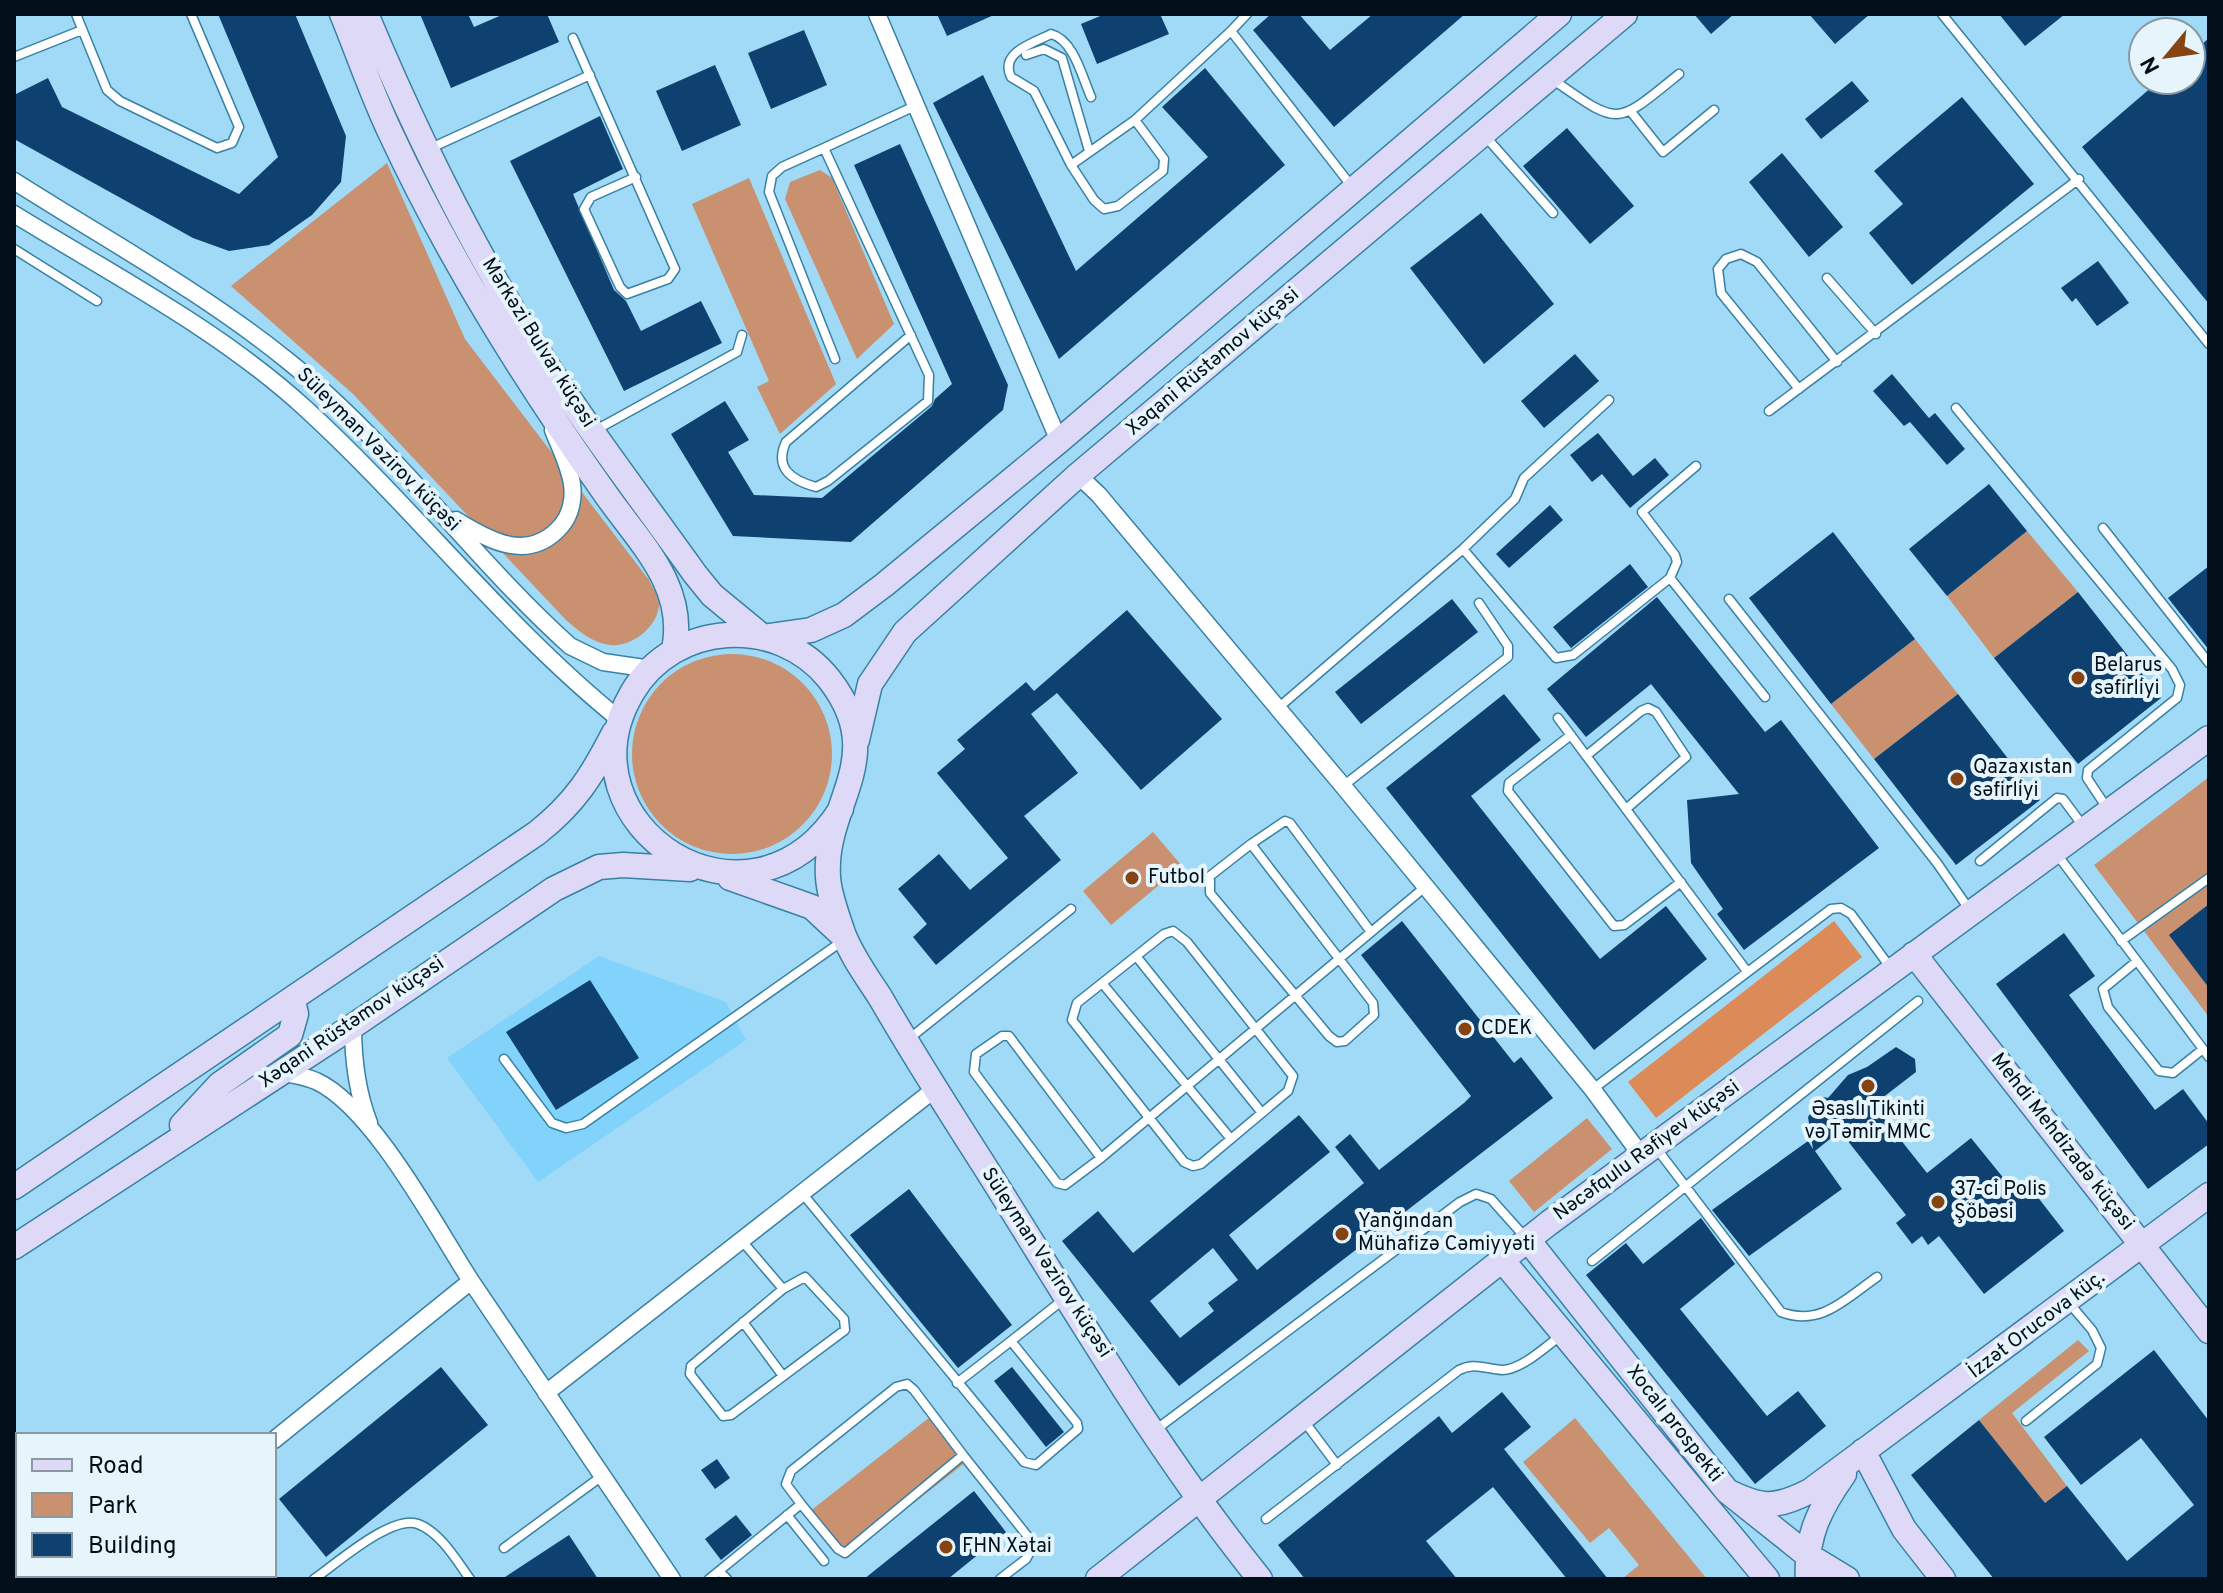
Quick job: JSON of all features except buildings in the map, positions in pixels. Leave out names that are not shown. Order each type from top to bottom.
[{"type":"main road","name":"Mərkəzi Bulvar küçəsi","points":[[342,14],[415,184],[470,285],[541,402],[660,571],[678,612],[674,650]]},
{"type":"main road","name":"Mərkəzi Bulvar küçəsi","points":[[366,14],[426,151],[516,315],[593,431],[712,595],[763,637]]},
{"type":"main road","points":[[14,1187],[293,1001],[567,809],[591,778],[632,693],[651,669],[674,650],[708,637],[736,634],[763,637],[811,630],[844,615],[1059,441],[1559,14]]},
{"type":"main road","name":"Xəqani Rüstəmov küçəsi","points":[[855,750],[870,684],[905,632],[1078,475],[1625,14]]},
{"type":"main road","points":[[763,637],[799,652],[828,678],[847,712],[855,750],[852,780],[841,809],[828,876],[845,939]]},
{"type":"main road","points":[[620,720],[616,760],[624,798],[633,816],[667,851],[812,907],[845,939]]},
{"type":"main road","name":"Nəcəfqulu Rəfiyev küçəsi","points":[[1098,1579],[1528,1240],[2209,738]]},
{"type":"main road","points":[[713,871],[747,873],[781,864],[816,842],[841,809]]},
{"type":"main road","name":"Xəqani Rüstəmov küçəsi","points":[[14,1247],[576,877],[599,867],[623,865],[713,871]]},
{"type":"main road","name":"Süleyman Vəzirov küçəsi","points":[[845,939],[935,1089],[1198,1500],[1260,1579]]},
{"type":"main road","name":"Mehdi Mehdizadə küçəsi","points":[[1914,954],[2209,1331]]},
{"type":"main road","points":[[156,1154],[220,1084],[290,1035],[296,1014],[293,1001]]},
{"type":"main road","name":"İzzət Orucova küç.","points":[[1727,1491],[1753,1504],[1772,1505],[1810,1491],[2209,1195]]},
{"type":"main road","name":"Xocalı prospekti","points":[[1528,1240],[1727,1491],[1806,1554],[1847,1579]]},
{"type":"main road","name":"Xocalı prospekti","points":[[1503,1261],[1767,1579]]},
{"type":"main road","points":[[1808,1579],[1806,1554],[1813,1526],[1825,1500],[1863,1451],[1896,1516],[1943,1579]]},
{"type":"main road","points":[[1789,1579],[1806,1554]]},
{"type":"street","points":[[877,14],[1059,441]]},
{"type":"street","name":"Süleyman Vəzirov küçəsi","points":[[14,181],[227,317],[289,361],[363,431],[570,646],[603,662],[651,669]]},
{"type":"street","name":"Süleyman Vəzirov küçəsi","points":[[14,214],[245,358],[362,463],[543,653],[620,720]]},
{"type":"street","points":[[434,506],[470,529],[516,548],[541,544],[552,536],[567,519],[573,495],[567,467],[541,402]]},
{"type":"street","points":[[1078,475],[1099,495],[1343,786],[1593,1090],[1648,1150]]},
{"type":"street","points":[[353,1026],[353,1054],[361,1102],[371,1129]]},
{"type":"street","points":[[279,1072],[317,1081],[338,1096],[371,1129],[672,1579]]},
{"type":"street","points":[[546,1393],[935,1089]]},
{"type":"street","points":[[276,1438],[471,1281]]},
{"type":"lane","points":[[76,14],[107,90],[120,101],[217,148],[232,143],[239,127],[191,14]]},
{"type":"lane","points":[[1071,165],[1135,120],[1247,14]]},
{"type":"lane","points":[[1942,14],[2079,179],[2209,344]]},
{"type":"lane","points":[[14,57],[82,30]]},
{"type":"lane","points":[[1231,31],[1353,189]]},
{"type":"lane","points":[[1091,97],[1069,47],[1059,36],[1051,34],[1014,53],[1009,61],[1011,77],[1034,91],[1071,165],[1094,200],[1104,209],[1118,206],[1163,171],[1164,159],[1135,120]]},
{"type":"lane","points":[[573,38],[636,177],[675,269],[668,279],[627,294],[620,287],[584,209],[591,197],[636,177]]},
{"type":"lane","points":[[1026,55],[1044,49],[1062,58],[1089,151]]},
{"type":"lane","points":[[1552,78],[1607,116],[1632,113],[1679,74]]},
{"type":"lane","points":[[426,151],[590,75]]},
{"type":"lane","points":[[835,359],[769,192],[772,176],[782,167],[915,106]]},
{"type":"lane","points":[[1632,113],[1663,152],[1714,110]]},
{"type":"lane","points":[[1483,133],[1553,213]]},
{"type":"lane","points":[[824,148],[911,335],[929,375],[928,401],[828,481],[816,487],[796,482],[785,472],[780,455],[786,442],[911,335]]},
{"type":"lane","points":[[1769,411],[1876,334],[2079,179]]},
{"type":"lane","points":[[14,249],[97,301]]},
{"type":"lane","points":[[1799,389],[1721,293],[1718,269],[1726,259],[1741,254],[1757,262],[1837,362]]},
{"type":"lane","points":[[1827,278],[1876,334]]},
{"type":"lane","points":[[593,431],[737,352],[742,335]]},
{"type":"lane","points":[[1278,709],[1463,549],[1515,499],[1524,478],[1609,400]]},
{"type":"lane","points":[[1956,408],[2172,669],[2180,685],[2177,698],[2088,770],[2087,778],[2110,812]]},
{"type":"lane","points":[[1463,549],[1556,658],[1573,655],[1670,578],[1677,562],[1675,555],[1642,512],[1696,466]]},
{"type":"lane","points":[[2103,528],[2209,663]]},
{"type":"lane","points":[[1670,578],[1765,697]]},
{"type":"lane","points":[[1729,599],[1937,863],[1972,913]]},
{"type":"lane","points":[[1343,786],[1508,657],[1508,646],[1479,603]]},
{"type":"lane","points":[[1586,756],[1641,711],[1648,708],[1656,712],[1686,757],[1626,809]]},
{"type":"lane","points":[[1558,718],[1746,970]]},
{"type":"lane","points":[[1571,735],[1509,783],[1508,791],[1614,926],[1624,925],[1681,882]]},
{"type":"lane","points":[[1980,861],[2057,798],[2063,799],[2086,830]]},
{"type":"lane","points":[[1251,844],[1375,1010],[1345,1041],[1337,1042],[1210,893],[1207,884],[1210,876],[1251,844],[1285,821],[1290,823],[1371,932]]},
{"type":"lane","points":[[2055,853],[2209,1057]]},
{"type":"lane","points":[[2121,941],[2209,878]]},
{"type":"lane","points":[[1101,1158],[1009,1036],[1002,1036],[976,1054],[974,1072],[1057,1183],[1065,1185],[1101,1158],[1425,887]]},
{"type":"lane","points":[[1593,1090],[1746,970],[1831,909],[1841,908],[1851,914],[1892,970]]},
{"type":"lane","points":[[906,1042],[1071,909]]},
{"type":"lane","points":[[1173,931],[1255,1027],[1293,1076],[1293,1085],[1231,1139],[1193,1166],[1184,1162],[1072,1020],[1077,1003],[1102,983],[1164,934],[1173,931]]},
{"type":"lane","points":[[504,1059],[552,1123],[566,1128],[583,1124],[845,939]]},
{"type":"lane","points":[[1136,956],[1262,1113]]},
{"type":"lane","points":[[2137,961],[2103,989],[2108,1007],[2159,1071],[2173,1073],[2203,1049]]},
{"type":"lane","points":[[1102,983],[1231,1139]]},
{"type":"lane","points":[[1592,1261],[1918,1001]]},
{"type":"lane","points":[[1648,1150],[1686,1188],[1781,1312],[1801,1319],[1823,1314],[1877,1277]]},
{"type":"lane","points":[[802,1193],[1024,1462],[1036,1465],[1074,1434],[1077,1423],[1011,1341]]},
{"type":"lane","points":[[1154,1431],[1476,1194],[1491,1199],[1528,1240]]},
{"type":"lane","points":[[741,1240],[783,1289]]},
{"type":"lane","points":[[805,1277],[846,1324],[845,1330],[726,1417],[690,1374],[691,1366],[783,1289],[805,1277]]},
{"type":"lane","points":[[957,1383],[1067,1296]]},
{"type":"lane","points":[[2026,1421],[2097,1364],[2101,1348],[2092,1330],[2068,1302]]},
{"type":"lane","points":[[743,1322],[783,1376]]},
{"type":"lane","points":[[1266,1519],[1459,1370],[1470,1365],[1504,1370],[1515,1367],[1563,1334]]},
{"type":"lane","points":[[963,1455],[845,1553],[838,1549],[786,1484],[791,1471],[896,1387],[907,1384],[1029,1538],[1032,1548],[1026,1559],[1000,1579]]},
{"type":"lane","points":[[1302,1417],[1337,1465]]},
{"type":"lane","points":[[504,1548],[602,1476]]},
{"type":"lane","points":[[709,1579],[801,1504]]},
{"type":"lane","points":[[787,1515],[824,1561]]},
{"type":"lane","points":[[314,1579],[385,1529],[408,1521],[421,1525],[434,1536],[470,1579]]},
{"type":"lane","points":[[719,1571],[727,1579]]},
{"type":"shaded area","points":[[1834,921],[1862,957],[1656,1118],[1628,1082]]},
{"type":"shaded area","points":[[599,956],[726,1002],[746,1040],[538,1182],[447,1058]]},
{"type":"green space","points":[[387,163],[465,339],[649,580],[657,595],[658,612],[654,620],[635,639],[618,645],[603,644],[586,636],[566,620],[353,394],[231,286]]},
{"type":"green space","points":[[820,170],[832,178],[894,324],[857,359],[785,199],[790,182]]},
{"type":"green space","points":[[749,178],[836,384],[780,434],[757,387],[769,381],[692,204]]},
{"type":"green space","points":[[2027,531],[2078,592],[1994,658],[1947,596]]},
{"type":"green space","points":[[1915,639],[1958,694],[1874,759],[1831,704]]},
{"type":"green space","points":[[732,654],[770,662],[803,683],[824,716],[832,754],[824,792],[803,825],[770,846],[732,854],[694,846],[661,825],[640,792],[632,754],[640,716],[661,683],[694,662]]},
{"type":"green space","points":[[2209,777],[2209,1017],[2094,865]]},
{"type":"green space","name":"Futbol","points":[[1153,832],[1182,866],[1111,925],[1083,891]]},
{"type":"green space","points":[[1587,1118],[1612,1149],[1534,1212],[1509,1181]]},
{"type":"green space","points":[[2078,1340],[2089,1351],[2012,1413],[2067,1486],[2045,1503],[1979,1420]]},
{"type":"green space","points":[[930,1417],[966,1462],[845,1557],[809,1512]]},
{"type":"green space","points":[[1575,1418],[1707,1579],[1622,1579],[1639,1565],[1609,1528],[1590,1543],[1523,1462]]},
{"type":"place","name":"Belarus səfirliyi","points":[[2078,678]]},
{"type":"place","name":"Qazaxıstan səfirliyi","points":[[1957,779]]},
{"type":"place","name":"Futbol","points":[[1132,878]]},
{"type":"place","name":"CDEK","points":[[1465,1029]]},
{"type":"place","name":"Əsaslı Tikinti və Təmir MMC","points":[[1868,1086]]},
{"type":"place","name":"37-ci Polis Şöbəsi","points":[[1938,1202]]},
{"type":"place","name":"Yanğından Mühafizə Cəmiyyəti","points":[[1342,1234]]},
{"type":"place","name":"FHN Xətai","points":[[946,1547]]}]
